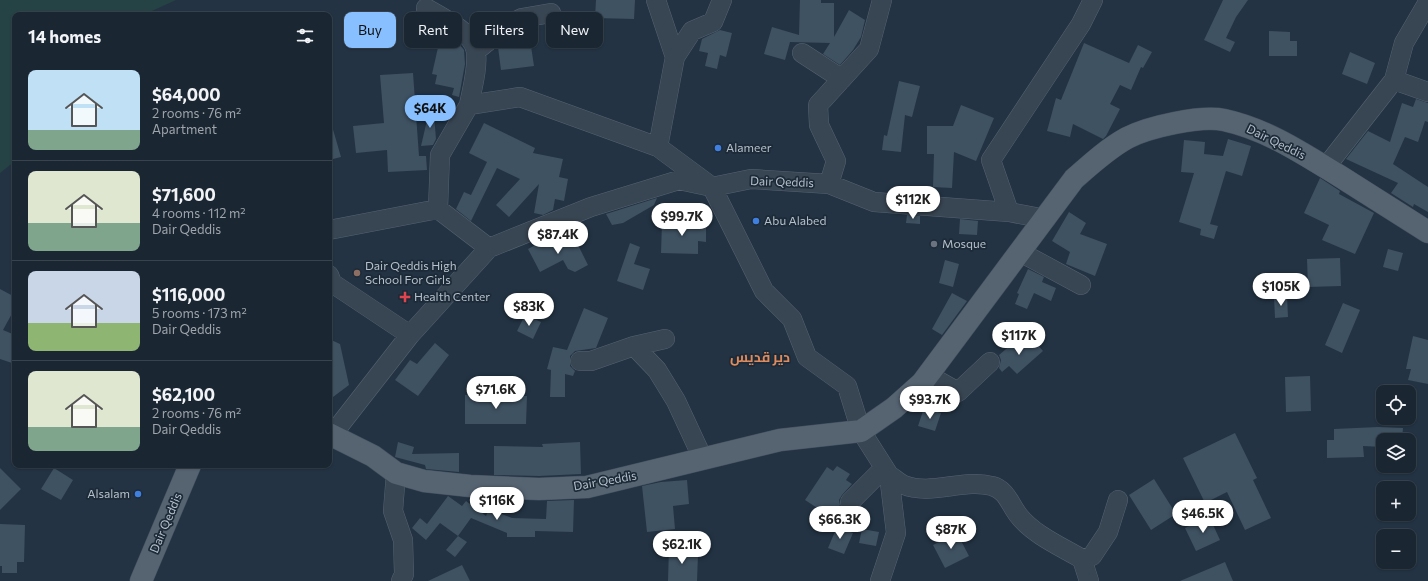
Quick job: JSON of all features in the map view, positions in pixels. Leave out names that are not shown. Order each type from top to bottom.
[{"type":"main road","name":"Dair Qeddis","points":[[332,436],[373,456],[396,473],[424,481],[470,486],[552,489],[587,487],[780,440],[861,431],[894,408],[928,376],[1046,219],[1074,179],[1101,156],[1126,138],[1153,128],[1188,121],[1222,120],[1258,130],[1291,147],[1428,232]]},
{"type":"main road","name":"Dair Qeddis","points":[[141,581],[189,468]]},
{"type":"street","points":[[656,0],[675,57]]},
{"type":"street","points":[[658,147],[675,57],[692,31],[713,22],[722,0]]},
{"type":"street","name":"Dair Qeddis","points":[[829,184],[836,161],[819,125],[818,105],[869,49],[882,0]]},
{"type":"street","points":[[1009,212],[991,160],[1081,24],[1093,0]]},
{"type":"street","points":[[1325,168],[1394,80],[1404,43],[1428,2]]},
{"type":"street","points":[[426,8],[456,26],[471,40],[476,51],[469,105],[440,155],[438,209]]},
{"type":"street","points":[[476,51],[508,26],[522,18],[546,13]]},
{"type":"street","points":[[802,53],[842,78]]},
{"type":"street","points":[[1394,80],[1426,87]]},
{"type":"street","points":[[469,105],[520,97],[658,147],[712,187],[764,291],[792,319],[807,357],[847,386],[861,431],[887,472],[904,485],[930,488],[979,484],[992,486],[1003,491],[1020,517],[1032,528],[1082,559],[1089,581]]},
{"type":"street","name":"Dair Qeddis","points":[[332,432],[410,335],[489,248],[591,207],[679,180],[712,187],[751,179],[829,184],[874,202],[1009,212],[1046,219]]},
{"type":"street","points":[[332,229],[438,209],[489,248]]},
{"type":"street","points":[[1020,252],[1081,285]]},
{"type":"street","points":[[332,283],[410,335]]},
{"type":"street","points":[[580,361],[591,361],[634,346],[665,339]]},
{"type":"street","points":[[634,346],[657,370],[676,401],[703,459]]},
{"type":"street","points":[[928,376],[958,392],[990,362]]},
{"type":"street","points":[[850,502],[887,472]]},
{"type":"street","points":[[880,581],[896,533],[887,472]]},
{"type":"street","points":[[396,473],[393,511],[403,540],[404,574],[401,581]]},
{"type":"street","points":[[1082,559],[1092,556],[1108,532],[1118,500]]},
{"type":"green space","points":[[0,0],[176,0],[150,12],[12,12],[12,163],[0,173]]},
{"type":"building","points":[[596,0],[635,0],[634,19],[603,18],[603,12],[595,12]]},
{"type":"building","points":[[800,0],[821,0],[821,3],[834,3],[834,37],[849,10],[865,20],[861,37],[853,50],[840,65],[823,54],[830,43],[790,42],[785,60],[764,54],[772,27],[799,35]]},
{"type":"building","points":[[1223,0],[1248,0],[1236,17],[1226,38],[1235,42],[1230,52],[1204,40]]},
{"type":"building","points":[[720,30],[732,33],[726,57],[720,55],[717,69],[705,66],[708,53],[699,51],[702,39]]},
{"type":"building","points":[[1269,31],[1290,32],[1290,41],[1297,41],[1297,56],[1269,56]]},
{"type":"building","points":[[1084,43],[1129,63],[1138,45],[1152,52],[1143,68],[1141,67],[1131,90],[1120,85],[1110,104],[1120,109],[1103,139],[1073,124],[1070,137],[1047,131],[1056,98],[1061,100]]},
{"type":"building","points":[[438,48],[462,48],[464,50],[465,64],[459,97],[452,95],[454,88],[435,84],[437,75],[432,74]]},
{"type":"building","points":[[498,48],[531,48],[534,66],[501,70]]},
{"type":"building","points":[[1350,52],[1375,63],[1367,84],[1342,74]]},
{"type":"building","points":[[413,73],[419,156],[426,156],[427,170],[388,172],[387,150],[356,153],[353,126],[384,123],[380,75]]},
{"type":"building","points":[[899,81],[920,86],[912,117],[905,115],[901,152],[882,150],[884,135],[887,136]]},
{"type":"building","points":[[1416,99],[1428,103],[1428,122],[1425,121],[1418,142],[1405,137],[1393,164],[1428,187],[1428,212],[1414,204],[1413,207],[1391,193],[1398,183],[1346,159],[1368,131],[1390,142],[1402,103],[1413,107]]},
{"type":"building","points":[[431,103],[433,103],[436,139],[433,145],[421,146]]},
{"type":"building","points":[[961,105],[994,118],[976,161],[954,152],[952,188],[933,187],[934,154],[927,154],[927,126],[953,126]]},
{"type":"building","points":[[484,123],[535,148],[533,153],[563,159],[559,177],[568,179],[564,201],[555,199],[553,210],[543,215],[534,213],[539,184],[509,217],[496,205],[520,179],[497,168],[471,221],[456,209],[464,192],[471,195],[487,162],[469,153]]},
{"type":"building","points":[[332,126],[341,157],[332,159]]},
{"type":"building","points":[[1228,139],[1251,146],[1242,176],[1226,171],[1210,224],[1218,226],[1214,239],[1200,235],[1201,229],[1179,222],[1194,173],[1181,172],[1184,140],[1205,142],[1204,154],[1223,156]]},
{"type":"building","points":[[1320,178],[1340,191],[1339,194],[1374,213],[1355,254],[1322,240],[1329,225],[1304,213]]},
{"type":"building","points":[[657,198],[654,205],[623,223],[612,225],[606,214]]},
{"type":"building","points":[[1069,212],[1086,223],[1080,234],[1107,244],[1095,276],[1066,264],[1070,252],[1052,241]]},
{"type":"building","points":[[907,215],[920,216],[920,224],[906,223]]},
{"type":"building","points":[[960,219],[978,221],[977,235],[959,234]]},
{"type":"building","points":[[662,222],[706,223],[706,242],[698,241],[698,254],[661,253]]},
{"type":"building","points":[[552,236],[558,246],[574,237],[588,265],[575,272],[568,269],[563,260],[540,272],[528,249]]},
{"type":"building","points":[[630,243],[640,247],[634,264],[650,269],[643,290],[617,281]]},
{"type":"building","points":[[1388,249],[1403,253],[1398,271],[1383,267]]},
{"type":"building","points":[[1340,258],[1341,286],[1308,287],[1307,259]]},
{"type":"building","points":[[945,260],[959,264],[953,287],[939,283]]},
{"type":"building","points":[[1028,269],[1044,277],[1042,282],[1056,288],[1051,301],[1034,293],[1027,309],[1015,304],[1019,294],[1017,293]]},
{"type":"building","points":[[0,289],[12,295],[12,314],[3,330],[12,334],[12,363],[0,359]]},
{"type":"building","points":[[952,293],[967,301],[942,335],[932,329]]},
{"type":"building","points":[[1287,296],[1288,317],[1275,318],[1274,297]]},
{"type":"building","points":[[1343,303],[1360,310],[1342,353],[1325,345]]},
{"type":"building","points":[[584,308],[608,318],[596,348],[575,351],[570,356],[570,366],[575,371],[573,376],[565,374],[565,397],[550,397],[551,370],[547,369],[553,347],[567,350]]},
{"type":"building","points":[[525,315],[541,322],[533,339],[517,331]]},
{"type":"building","points":[[1413,336],[1428,340],[1428,384],[1408,380],[1411,369],[1406,369]]},
{"type":"building","points":[[1020,337],[1030,348],[1036,343],[1043,351],[1017,374],[1009,366],[1002,372],[999,368],[1001,360],[999,355]]},
{"type":"building","points":[[332,340],[340,344],[349,385],[332,398]]},
{"type":"building","points":[[435,343],[449,355],[418,396],[395,380],[410,360],[417,364]]},
{"type":"building","points":[[1310,376],[1311,411],[1286,412],[1285,377]]},
{"type":"building","points":[[465,395],[527,396],[526,424],[465,424]]},
{"type":"building","points":[[924,408],[941,413],[935,431],[918,426]]},
{"type":"building","points":[[1378,427],[1403,428],[1403,433],[1376,433],[1376,447],[1363,446],[1364,457],[1327,458],[1327,440],[1334,440],[1334,429]]},
{"type":"building","points":[[1235,433],[1257,478],[1253,480],[1271,518],[1245,530],[1227,492],[1205,503],[1183,458]]},
{"type":"building","points":[[398,442],[414,447],[412,454],[459,453],[459,472],[426,469],[425,465],[395,457]]},
{"type":"building","points":[[580,442],[581,474],[539,476],[494,475],[494,446],[543,447],[542,444]]},
{"type":"building","points":[[837,466],[850,474],[846,480],[852,484],[842,495],[839,500],[840,505],[831,517],[805,500],[827,467],[833,471]]},
{"type":"building","points":[[0,468],[21,489],[0,510]]},
{"type":"building","points":[[54,468],[73,480],[61,500],[41,489]]},
{"type":"building","points":[[1154,479],[1176,514],[1151,530],[1129,495]]},
{"type":"building","points":[[687,480],[689,504],[673,506],[675,529],[647,532],[642,486],[661,482]]},
{"type":"building","points":[[448,496],[462,506],[466,501],[486,516],[489,509],[512,518],[546,519],[547,501],[574,500],[573,532],[535,531],[535,537],[507,537],[507,533],[471,518],[458,536],[440,523],[426,540],[412,528],[420,518],[427,524]]},
{"type":"building","points":[[1209,516],[1220,540],[1196,551],[1185,528]]},
{"type":"building","points":[[0,524],[25,525],[24,562],[17,562],[17,573],[2,573],[2,566],[0,566]]},
{"type":"building","points":[[837,527],[853,533],[844,554],[828,548]]},
{"type":"building","points":[[862,529],[879,532],[876,546],[859,543]]},
{"type":"building","points":[[957,533],[969,556],[945,568],[933,545]]},
{"type":"building","points":[[458,536],[467,542],[455,557],[446,550]]},
{"type":"building","points":[[669,546],[688,546],[687,555],[698,555],[697,581],[668,581]]},
{"type":"building","points":[[1225,562],[1233,581],[1180,581]]},
{"type":"building","points":[[462,565],[470,581],[428,581]]},
{"type":"place","name":"Alameer","points":[[718,148]]},
{"type":"place","name":"Abu Alabed","points":[[756,221]]},
{"type":"place","name":"Mosque","points":[[934,244]]},
{"type":"place","name":"Dair Qeddis High School For Girls","points":[[357,273]]},
{"type":"place","name":"Health Center","points":[[405,297]]},
{"type":"place","name":"Alsalam","points":[[138,494]]},
{"type":"district","name":"دير قديس","points":[[760,357]]}]
